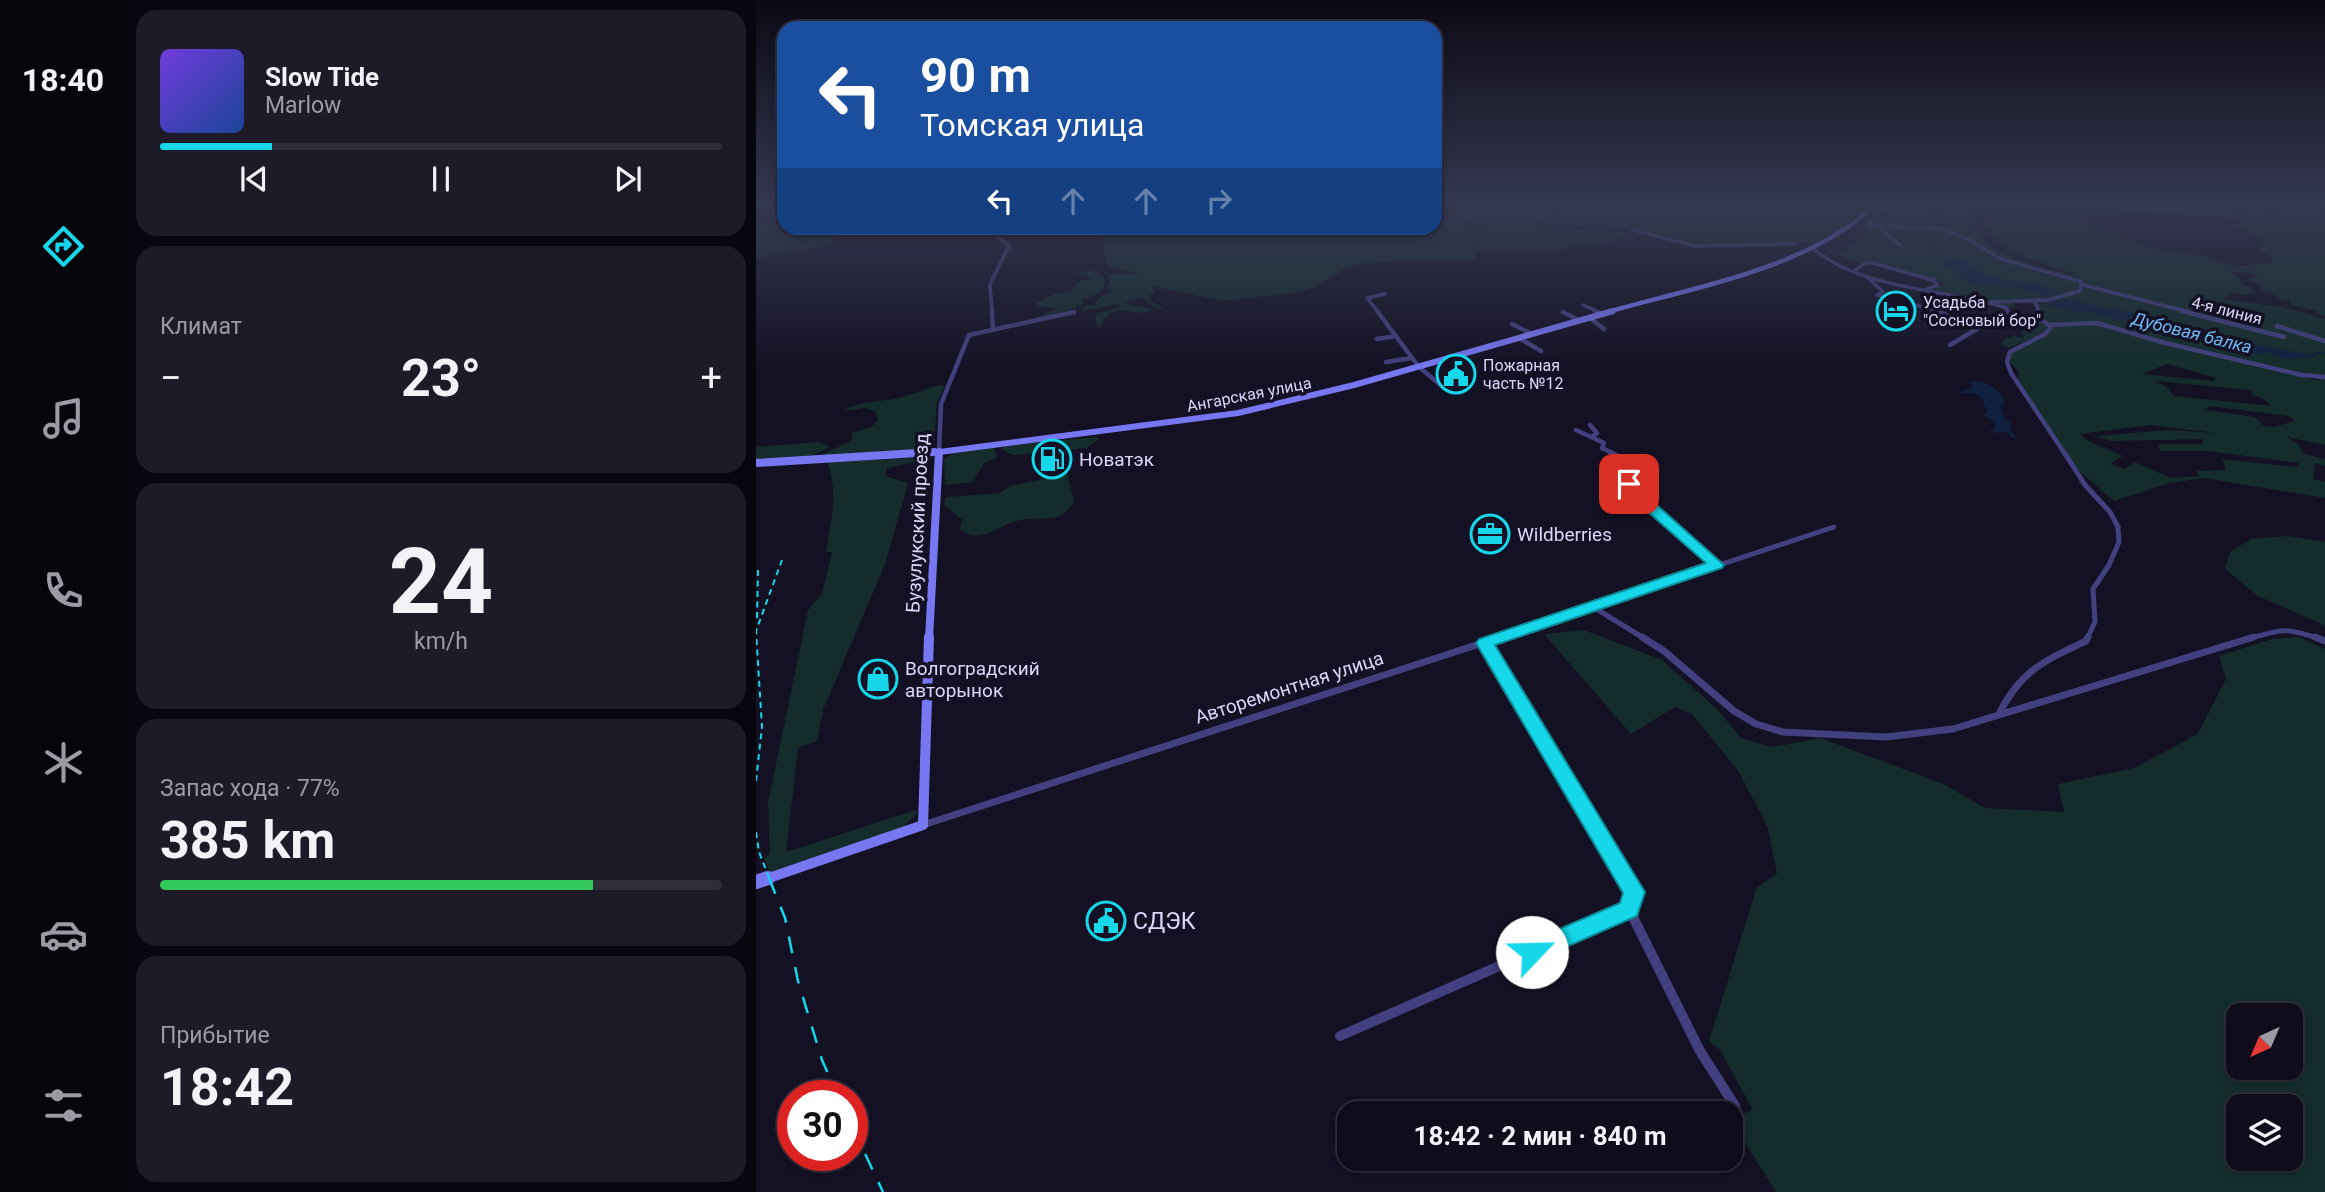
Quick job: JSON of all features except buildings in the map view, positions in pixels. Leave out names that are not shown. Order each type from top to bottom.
[{"type":"main road","name":"Ангарская улица","points":[[1734,277],[1787,259]]},
{"type":"main road","name":"Ангарская улица","points":[[756,463],[902,457],[1238,413],[1419,367],[1793,259]]},
{"type":"main road","name":"Бузулукский проезд","points":[[923,825],[929,624],[939,452]]},
{"type":"main road","name":"Авторемонтная улица","points":[[756,881],[923,825]]},
{"type":"street","points":[[993,330],[990,284],[1003,259]]},
{"type":"street","points":[[1830,259],[1850,270],[1923,290],[1991,302],[2007,308],[2007,313],[1950,345]]},
{"type":"street","name":"4-я линия","points":[[1999,259],[2082,282],[2083,285],[2284,337]]},
{"type":"street","points":[[1850,270],[1873,263],[1933,279],[1938,285],[1923,290]]},
{"type":"street","points":[[1850,270],[1851,273],[1872,279],[1883,292],[1877,295],[1987,324]]},
{"type":"street","points":[[1991,302],[2074,295],[2083,285]]},
{"type":"street","points":[[1385,294],[1367,298],[1419,367],[1444,388]]},
{"type":"street","points":[[2034,300],[2042,320],[2050,325],[2097,323],[2165,343],[2302,375],[2325,377]]},
{"type":"street","points":[[1583,305],[1602,314]]},
{"type":"street","name":"Бузулукский проезд","points":[[939,452],[942,404],[969,335],[1074,312]]},
{"type":"street","points":[[1563,312],[1580,321]]},
{"type":"street","points":[[1590,318],[1604,329]]},
{"type":"street","points":[[1512,324],[1532,334]]},
{"type":"street","points":[[1999,715],[2011,690],[2039,664],[2086,641],[2095,622],[2093,589],[2109,565],[2119,542],[2118,527],[2110,512],[2085,485],[2019,387],[2007,362],[2010,352],[2045,334],[2050,325]]},
{"type":"street","name":"4-я линия","points":[[2277,326],[2325,341]]},
{"type":"street","points":[[1377,339],[1396,336]]},
{"type":"street","points":[[1519,338],[1541,351]]},
{"type":"street","points":[[1386,362],[1412,358]]},
{"type":"street","points":[[1590,425],[1597,433],[1593,436]]},
{"type":"street","points":[[1576,429],[1604,443],[1602,448],[1619,457],[1627,477],[1644,501],[1717,565]]},
{"type":"street","name":"Авторемонтная улица","points":[[923,825],[1834,527]]},
{"type":"street","points":[[1590,605],[1664,651],[1734,711],[1756,724],[1783,732],[1886,737],[1920,735],[1953,729],[2281,629],[2298,631],[2325,641]]},
{"type":"street","points":[[1485,643],[1634,892],[1629,909],[1700,1051],[1732,1101]]},
{"type":"street","points":[[1340,1036],[1629,909]]},
{"type":"green space","points":[[1106,259],[1476,259],[1417,259],[1361,264],[1346,268],[1316,287],[1296,293],[1221,301],[1150,285],[1155,292],[1149,296],[1152,302],[1164,308],[1157,309],[1142,298],[1127,300],[1127,305],[1149,308],[1151,311],[1117,311],[1105,318],[1100,327],[1097,326],[1095,314],[1117,308],[1120,306],[1118,304],[1081,311],[1087,305],[1094,306],[1099,298],[1111,292],[1111,289],[1106,287],[1110,283],[1108,274],[1141,274],[1107,266]]},
{"type":"green space","points":[[1848,259],[2014,259],[2075,275],[2029,259],[2212,259],[2243,266],[2272,262],[2272,259],[2325,259],[2325,317],[2316,314],[2317,311],[2289,304],[2291,300],[2283,301],[2269,292],[2260,291],[2263,288],[2257,283],[2247,281],[2247,278],[2258,277],[2251,273],[2231,272],[2242,281],[2238,282],[2253,289],[2254,293],[2241,295],[2230,292],[2231,296],[2222,299],[2282,307],[2325,319],[2325,376],[2285,372],[2316,380],[2325,378],[2325,445],[2287,437],[2299,445],[2304,454],[2325,459],[2325,466],[2315,463],[2313,479],[2325,482],[2325,498],[2204,478],[2170,483],[2114,501],[2079,471],[2018,383],[2019,371],[2010,362],[2010,352],[2053,327],[2093,321],[2052,325],[2037,336],[2009,348],[2004,346],[2002,341],[2013,336],[2024,338],[2022,332],[2043,318],[2037,304],[2014,303],[2014,307],[2009,307],[1970,296],[1929,292],[1943,284],[1881,264],[1862,264]],"holes":[[[2167,364],[2216,378],[2214,381],[2141,374]],[[2155,381],[2251,390],[2253,396],[2261,397],[2272,406],[2174,396],[2167,387]],[[2209,406],[2289,416],[2295,421],[2274,427],[2264,426],[2255,417],[2206,410]],[[2150,425],[2216,433],[2168,430],[2097,436],[2110,441],[2203,439],[2203,444],[2158,444],[2160,451],[2208,451],[2299,463],[2296,467],[2222,459],[2226,470],[2196,471],[2199,476],[2171,478],[2135,462],[2125,469],[2110,464],[2123,456],[2094,444],[2080,434]]]},
{"type":"green space","points":[[1091,270],[1104,276],[1104,286],[1099,292],[1082,300],[1083,304],[1077,307],[1033,319],[1059,308],[1039,307],[1035,303],[1054,294],[1072,291],[1077,282],[1093,278],[1076,273]]},
{"type":"green space","points":[[939,385],[945,386],[937,403],[934,443],[898,453],[821,455],[849,442],[852,439],[851,433],[871,427],[878,420],[875,411],[865,408],[844,411],[845,409],[864,403],[900,398]]},
{"type":"green space","points":[[1097,437],[1099,439],[1086,448],[1013,455],[1001,449],[1006,445]]},
{"type":"green space","points":[[819,442],[830,447],[808,457],[756,460],[756,447]]},
{"type":"green space","points":[[994,447],[997,458],[984,463],[973,482],[945,485],[944,460],[949,456],[967,449]]},
{"type":"green space","points":[[927,459],[887,468],[885,476],[908,483],[886,562],[823,710],[817,741],[798,748],[786,852],[916,810],[917,814],[902,828],[770,872],[764,858],[770,854],[768,803],[808,610],[822,594],[832,552],[826,552],[833,495],[827,462]]},
{"type":"green space","points":[[1067,474],[1074,500],[1064,513],[1052,518],[1021,520],[975,536],[959,529],[963,520],[944,505],[945,499],[949,497],[1000,493],[1010,486]]},
{"type":"green space","points":[[2289,536],[2325,542],[2325,630],[2324,625],[2258,596],[2225,569],[2230,552],[2251,539]]},
{"type":"green space","points":[[1584,630],[1662,660],[1717,709],[1741,738],[1772,747],[1820,738],[1944,784],[1985,808],[2064,812],[2058,784],[2134,768],[2198,734],[2226,679],[2219,656],[2272,639],[2299,637],[2325,649],[2325,1192],[1776,1192],[1743,1139],[1743,1114],[1753,1110],[1720,1050],[1709,1041],[1757,887],[1777,874],[1768,828],[1739,772],[1692,714],[1675,707],[1631,734],[1544,634]]},
{"type":"water","points":[[1960,259],[1993,278],[2034,283],[2060,293],[2046,296],[2016,287],[1980,286],[1964,280],[1956,270],[1942,270],[1946,262]]},
{"type":"water","points":[[2066,299],[2192,326],[2250,344],[2316,358],[2286,359],[2268,352],[2257,354],[2198,334],[2174,331],[2151,323],[2110,319],[2092,312],[2070,311],[2045,303]]},
{"type":"water","points":[[1970,382],[1989,385],[1998,391],[2005,404],[2001,406],[2004,416],[2012,425],[2009,429],[2018,439],[2011,437],[2008,432],[1991,433],[1989,431],[1994,430],[1995,425],[1990,418],[1984,416],[1988,411],[1983,404],[1984,400],[1974,393],[1957,393],[1972,388]]},
{"type":"waterway","name":"Дубовая балка","points":[[1945,259],[1951,262]]},
{"type":"waterway","name":"Дубовая балка","points":[[2310,356],[2325,352]]},
{"type":"railway","points":[[756,781],[762,727],[756,631],[782,560]]},
{"type":"railway","points":[[757,618],[758,569]]},
{"type":"railway","points":[[756,832],[759,852],[770,880]]},
{"type":"railway","points":[[769,878],[785,918],[798,981],[822,1060],[831,1080]]},
{"type":"railway","points":[[868,1160],[883,1192]]},
{"type":"place","name":"Усадьба \"Сосновый бор\"","points":[[1896,311]]},
{"type":"place","name":"Пожарная часть №12","points":[[1456,374]]},
{"type":"place","name":"Новатэк","points":[[1052,459]]},
{"type":"place","name":"Wildberries","points":[[1490,534]]},
{"type":"place","name":"Волгоградский авторынок","points":[[878,679]]},
{"type":"place","name":"СДЭК","points":[[1106,921]]},
{"type":"route","points":[[1532,952],[1629,909],[1634,892],[1485,643],[1590,605],[1717,565],[1644,501],[1629,484]]}]
